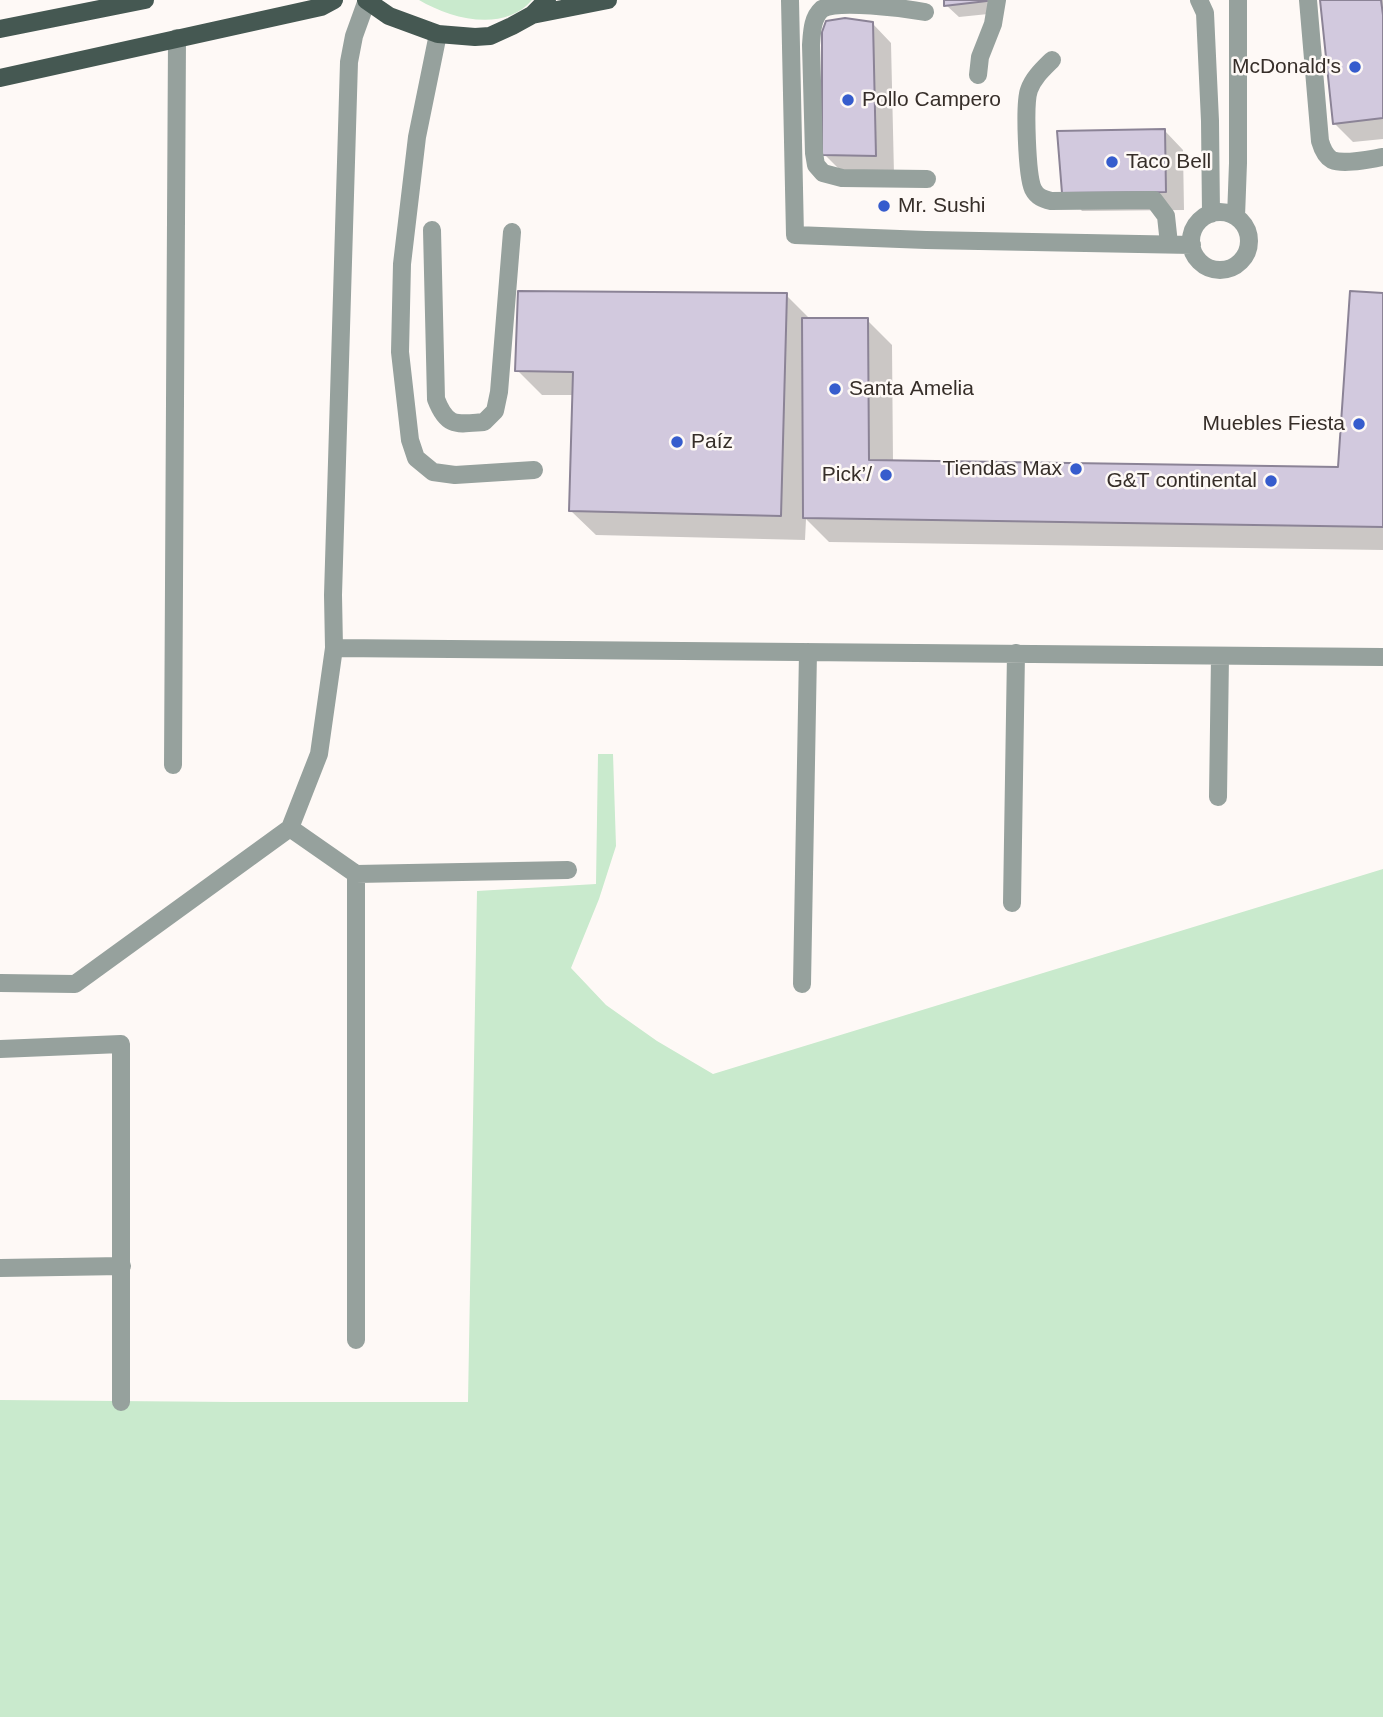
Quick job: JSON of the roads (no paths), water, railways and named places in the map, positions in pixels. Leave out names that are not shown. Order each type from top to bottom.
[{"type":"main road","points":[[0,29],[145,0]]},
{"type":"main road","points":[[0,78],[321,6],[334,0]]},
{"type":"main road","points":[[366,0],[390,16],[438,34],[475,37],[490,36],[512,26],[532,15],[547,0]]},
{"type":"main road","points":[[532,15],[608,0]]},
{"type":"street","points":[[0,983],[75,984],[290,828],[319,754],[334,648],[333,582],[349,62],[366,0]]},
{"type":"street","points":[[790,0],[795,234],[926,240],[1192,245]]},
{"type":"street","points":[[978,75],[980,57],[993,24],[997,0]]},
{"type":"street","points":[[1199,0],[1205,13],[1211,214]]},
{"type":"street","points":[[1236,217],[1238,0]]},
{"type":"street","points":[[1308,0],[1322,148],[1329,158],[1340,161],[1383,157]]},
{"type":"street","points":[[925,12],[868,2],[831,3],[815,18],[811,45],[816,165],[823,173],[842,178],[927,179]]},
{"type":"street","points":[[438,34],[417,137],[402,264],[400,352],[411,440],[416,458],[433,472],[456,475],[534,470]]},
{"type":"street","points":[[173,765],[177,38]]},
{"type":"street","points":[[1052,60],[1035,77],[1029,89],[1025,109],[1033,189],[1041,198],[1051,201],[1154,200],[1166,216],[1169,244]]},
{"type":"street","points":[[1211,214],[1236,217],[1248,233],[1249,242],[1243,260],[1227,270],[1208,267],[1194,254],[1192,235],[1196,226],[1211,214]]},
{"type":"street","points":[[432,230],[436,399],[442,415],[457,424],[484,422],[495,411],[499,392],[512,232]]},
{"type":"street","points":[[334,648],[1382,657]]},
{"type":"street","points":[[802,984],[808,652]]},
{"type":"street","points":[[1012,903],[1016,653]]},
{"type":"street","points":[[1218,797],[1220,656]]},
{"type":"street","points":[[290,828],[356,874],[568,870]]},
{"type":"street","points":[[356,874],[356,1340]]},
{"type":"street","points":[[0,1049],[121,1044],[121,1402]]},
{"type":"street","points":[[0,1268],[122,1266]]},
{"type":"place","name":"McDonald's","points":[[1355,67]]},
{"type":"place","name":"Pollo Campero","points":[[848,100]]},
{"type":"place","name":"Taco Bell","points":[[1112,162]]},
{"type":"place","name":"Mr. Sushi","points":[[884,206]]},
{"type":"place","name":"Santa Amelia","points":[[835,389]]},
{"type":"place","name":"Muebles Fiesta","points":[[1359,424]]},
{"type":"place","name":"Paíz","points":[[677,442]]},
{"type":"place","name":"Tiendas Max","points":[[1076,469]]},
{"type":"place","name":"Pick’/","points":[[886,475]]},
{"type":"place","name":"G&T continental","points":[[1271,481]]}]
